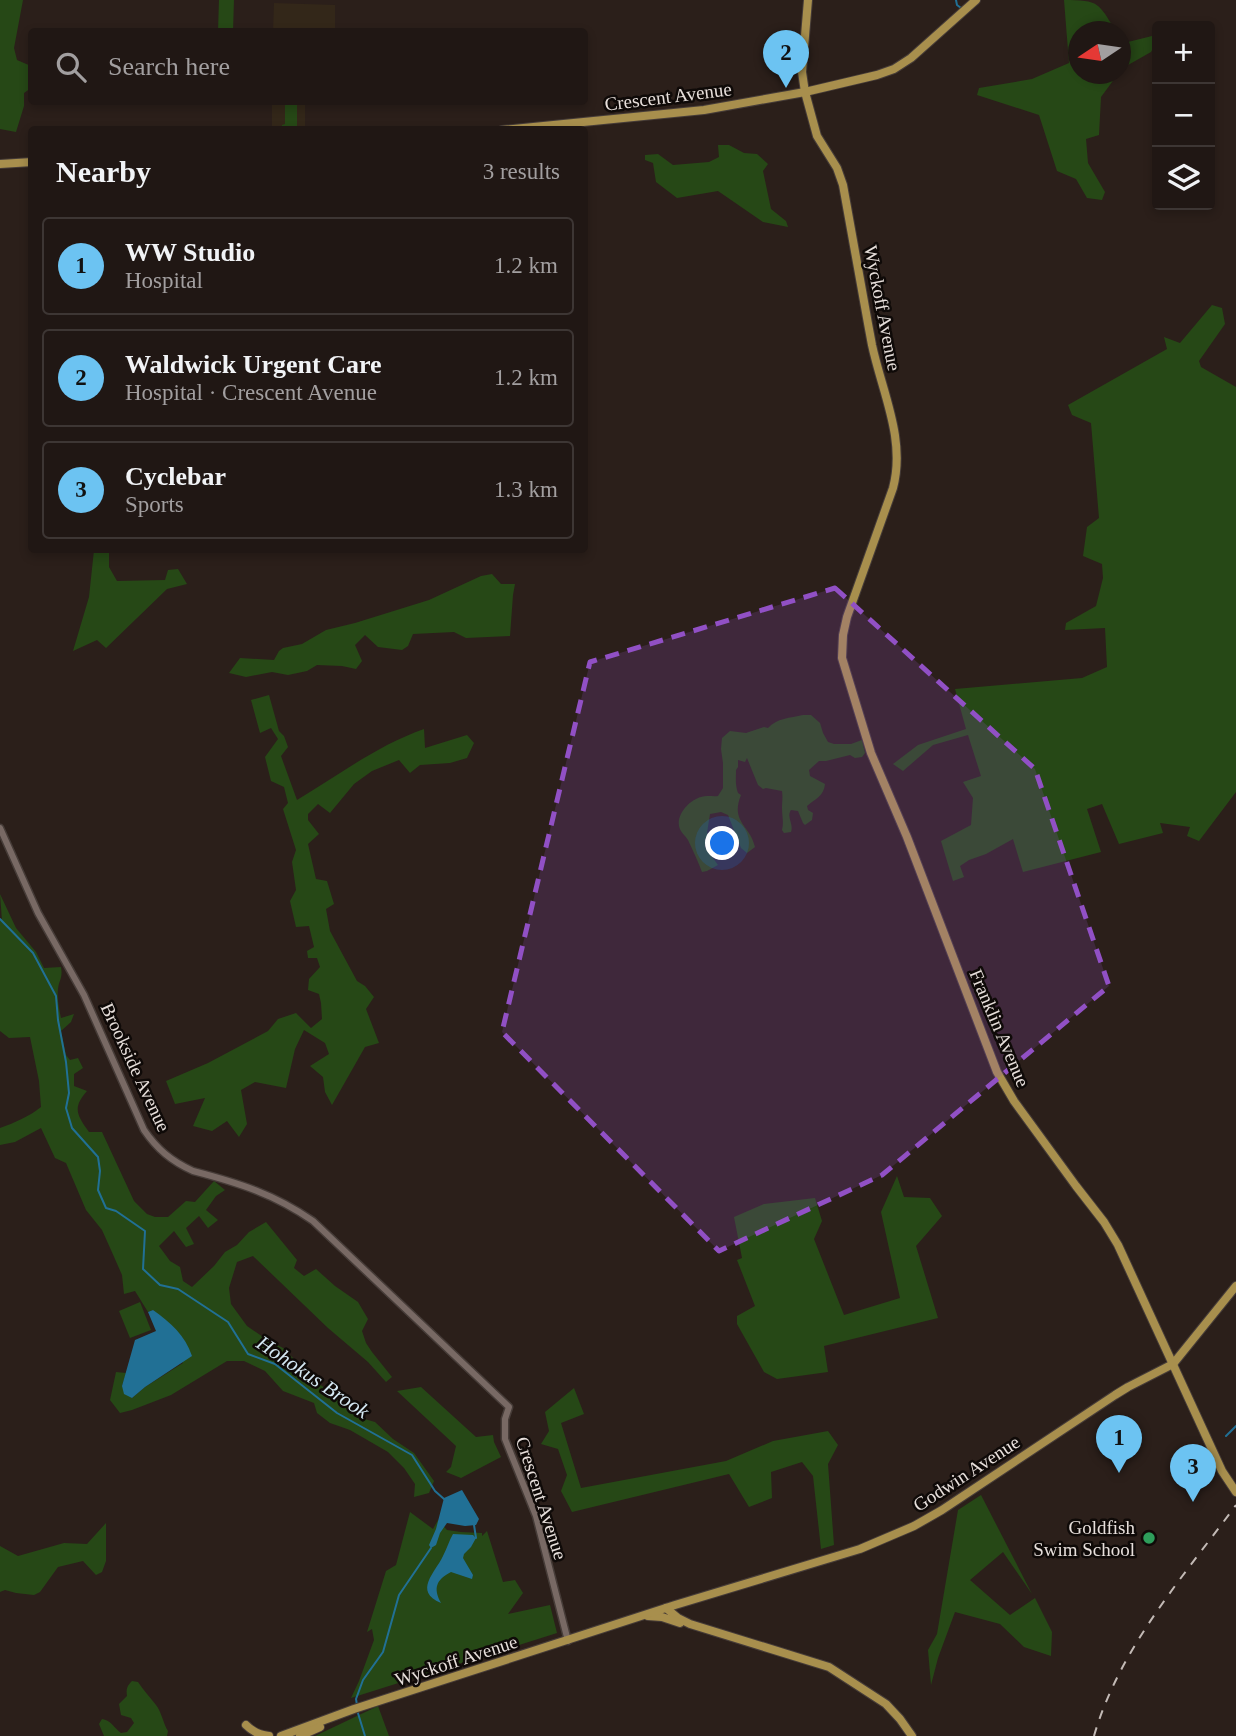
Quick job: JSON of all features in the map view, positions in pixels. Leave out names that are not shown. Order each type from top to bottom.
[{"type":"main road","name":"Wyckoff Avenue","points":[[808,0],[802,72],[805,92],[817,136],[844,185],[873,348],[898,455],[897,476],[846,621]]},
{"type":"main road","name":"Crescent Avenue","points":[[542,126],[704,110],[805,92],[877,75],[894,69],[911,58],[976,0]]},
{"type":"main road","points":[[0,164],[28,162]]},
{"type":"main road","name":"Franklin Avenue","points":[[846,621],[841,645],[843,667],[871,753],[908,838],[997,1072],[1014,1101],[1112,1233],[1222,1471],[1236,1492]]},
{"type":"main road","name":"Godwin Avenue","points":[[666,1608],[860,1549],[914,1526],[1115,1395],[1173,1364],[1236,1286]]},
{"type":"main road","points":[[688,1622],[682,1617],[682,1609],[689,1600]]},
{"type":"main road","name":"Wyckoff Avenue","points":[[281,1736],[357,1708],[666,1608],[688,1622],[829,1667],[886,1704],[912,1736]]},
{"type":"main road","name":"Wyckoff Avenue","points":[[642,1616],[662,1617],[685,1624],[688,1622]]},
{"type":"main road","points":[[300,1736],[337,1715]]},
{"type":"main road","points":[[246,1725],[252,1731],[269,1736]]},
{"type":"street","name":"Brookside Avenue","points":[[0,828],[38,913],[84,995],[142,1126],[152,1142],[164,1155],[192,1171],[257,1189],[313,1221],[509,1407]]},
{"type":"street","name":"Crescent Avenue","points":[[509,1407],[505,1419],[505,1439],[536,1516],[568,1641]]},
{"type":"highlighted area","points":[[835,588],[1035,769],[1109,986],[882,1175],[719,1251],[502,1032],[590,662]]},
{"type":"shaded area","points":[[274,3],[335,5],[335,28],[273,28]]},
{"type":"shaded area","points":[[272,105],[305,105],[305,126],[272,126]]},
{"type":"green space","points":[[0,0],[23,0],[14,48],[17,60],[28,65],[28,90],[24,93],[24,106],[16,132],[0,129]]},
{"type":"green space","points":[[219,0],[234,0],[233,28],[218,28]]},
{"type":"green space","points":[[1064,0],[1092,2],[1110,21],[1068,21],[1068,50]]},
{"type":"green space","points":[[1152,36],[1152,50],[1131,63],[1131,41]]},
{"type":"green space","points":[[1068,63],[1068,84],[1111,84],[1101,97],[1099,135],[1086,139],[1088,163],[1105,192],[1102,200],[1087,198],[1076,179],[1057,171],[1039,115],[977,95],[979,88],[1032,79]]},
{"type":"green space","points":[[285,105],[297,105],[297,126],[282,126],[285,124]]},
{"type":"green space","points":[[718,145],[729,145],[744,153],[757,154],[768,164],[763,171],[771,209],[786,221],[788,227],[763,222],[718,191],[677,198],[656,182],[653,163],[645,160],[645,155],[658,154],[673,165],[709,162],[719,157]]},
{"type":"green space","points":[[1212,305],[1222,308],[1225,324],[1199,361],[1201,367],[1236,387],[1236,792],[1199,841],[1187,836],[1190,827],[1160,823],[1163,833],[1119,844],[1102,804],[1087,809],[1101,852],[1023,872],[1013,839],[960,866],[964,877],[953,881],[941,841],[971,825],[973,798],[963,782],[981,776],[968,735],[933,745],[903,771],[893,764],[918,745],[966,729],[955,689],[1082,678],[1107,667],[1105,628],[1065,630],[1066,623],[1096,606],[1103,578],[1102,564],[1083,556],[1087,527],[1099,518],[1091,423],[1072,415],[1068,405],[1167,349],[1164,337],[1180,343]]},
{"type":"green space","points":[[94,553],[109,553],[109,567],[117,581],[165,580],[168,570],[178,569],[187,584],[167,589],[106,648],[97,640],[73,651],[89,597]]},
{"type":"green space","points":[[492,574],[501,584],[515,584],[510,636],[466,638],[454,632],[413,634],[408,646],[402,650],[378,647],[365,635],[355,645],[362,661],[356,669],[317,665],[307,671],[288,675],[272,672],[246,677],[229,673],[240,658],[274,660],[283,648],[302,644],[326,630],[429,600],[481,576]]},
{"type":"green space","points":[[269,695],[279,731],[288,747],[281,756],[297,800],[374,752],[424,729],[425,748],[467,735],[474,743],[467,758],[450,763],[420,765],[410,773],[399,760],[372,771],[354,784],[330,813],[318,804],[308,814],[308,820],[319,834],[308,844],[316,879],[327,881],[334,904],[326,909],[330,931],[357,981],[374,997],[366,1009],[379,1043],[365,1047],[332,1105],[325,1092],[323,1077],[310,1066],[329,1054],[325,1043],[304,1030],[295,1049],[286,1088],[255,1082],[241,1090],[247,1124],[239,1137],[227,1121],[212,1131],[193,1126],[205,1098],[175,1104],[166,1081],[208,1063],[268,1031],[278,1019],[296,1013],[311,1028],[322,1019],[319,994],[308,990],[309,979],[320,967],[317,958],[308,958],[307,951],[314,947],[309,926],[296,927],[290,901],[296,890],[292,862],[296,850],[283,809],[288,803],[284,787],[271,781],[265,757],[278,739],[271,728],[260,733],[251,700]]},
{"type":"green space","points":[[803,715],[811,715],[820,723],[828,742],[851,744],[862,740],[865,753],[862,757],[855,758],[850,755],[819,761],[809,770],[810,776],[825,784],[821,794],[807,806],[813,813],[812,820],[805,825],[798,811],[791,810],[791,832],[784,833],[782,791],[763,789],[758,785],[747,758],[745,762],[738,760],[736,784],[741,795],[738,804],[739,818],[755,847],[747,853],[741,848],[728,815],[721,812],[710,814],[707,833],[709,836],[705,839],[705,847],[718,865],[702,872],[688,840],[680,830],[679,821],[682,812],[693,801],[703,796],[718,796],[723,788],[722,738],[730,731],[746,733]]},
{"type":"green space","points":[[0,894],[16,928],[36,952],[44,968],[61,967],[58,1004],[61,1018],[74,1014],[71,1022],[61,1031],[66,1055],[70,1060],[78,1058],[83,1068],[74,1074],[74,1086],[87,1091],[79,1102],[79,1116],[89,1132],[102,1132],[134,1201],[147,1214],[168,1217],[186,1201],[195,1202],[214,1181],[225,1190],[216,1196],[206,1210],[218,1220],[208,1228],[199,1216],[186,1228],[194,1244],[186,1247],[174,1231],[159,1246],[170,1261],[180,1267],[183,1281],[192,1287],[225,1252],[266,1222],[297,1260],[294,1268],[304,1276],[316,1269],[358,1302],[368,1319],[362,1331],[366,1343],[392,1377],[386,1382],[368,1362],[328,1328],[253,1256],[237,1262],[229,1288],[231,1304],[247,1326],[283,1348],[319,1384],[352,1404],[354,1416],[375,1422],[393,1439],[414,1453],[434,1481],[429,1493],[414,1497],[415,1484],[388,1452],[350,1430],[330,1423],[317,1413],[314,1403],[283,1391],[265,1371],[244,1361],[227,1361],[171,1395],[132,1410],[120,1413],[110,1400],[116,1372],[126,1373],[122,1386],[132,1398],[183,1363],[153,1310],[148,1312],[135,1291],[124,1294],[122,1275],[102,1230],[86,1210],[66,1163],[55,1158],[41,1128],[15,1142],[0,1145],[0,1128],[41,1107],[30,1037],[9,1038],[0,1031]]},
{"type":"green space","points":[[897,1176],[904,1197],[930,1198],[942,1216],[916,1246],[938,1318],[824,1346],[828,1372],[777,1379],[764,1372],[737,1324],[737,1316],[755,1306],[737,1260],[742,1258],[734,1217],[764,1204],[815,1198],[822,1221],[814,1239],[844,1315],[900,1298],[881,1212]]},
{"type":"green space","points":[[140,1302],[151,1330],[130,1338],[119,1311]]},
{"type":"green space","points":[[421,1387],[476,1437],[493,1435],[501,1457],[461,1478],[446,1472],[451,1467],[456,1446],[397,1391]]},
{"type":"green space","points":[[574,1388],[584,1414],[561,1423],[581,1488],[726,1461],[773,1441],[828,1431],[838,1445],[828,1464],[834,1545],[821,1549],[813,1476],[802,1462],[771,1472],[772,1498],[749,1507],[729,1474],[572,1512],[561,1491],[567,1475],[558,1449],[541,1444],[549,1431],[545,1412]]},
{"type":"green space","points":[[981,1495],[1032,1594],[1003,1552],[970,1580],[1010,1615],[1035,1598],[1052,1632],[1051,1656],[1024,1647],[1000,1624],[955,1612],[931,1685],[928,1650],[937,1634],[958,1510]]},
{"type":"green space","points":[[410,1512],[433,1529],[438,1520],[447,1530],[482,1533],[482,1536],[487,1531],[503,1582],[515,1580],[523,1593],[508,1614],[550,1605],[557,1633],[351,1698],[374,1640],[372,1629],[367,1632],[386,1571],[396,1565]]},
{"type":"green space","points":[[106,1523],[106,1561],[102,1572],[96,1575],[83,1561],[58,1567],[40,1592],[34,1595],[5,1590],[0,1592],[0,1546],[18,1556],[64,1543],[87,1544]]},
{"type":"green space","points":[[132,1681],[138,1682],[158,1708],[168,1731],[167,1736],[104,1736],[99,1724],[102,1719],[121,1733],[127,1732],[134,1723],[131,1718],[121,1715],[119,1704],[127,1696],[127,1688]]},
{"type":"green space","points":[[378,1706],[389,1736],[315,1736]]},
{"type":"water","points":[[153,1310],[177,1330],[192,1356],[132,1398],[124,1394],[122,1386],[135,1340],[156,1331],[148,1312]]},
{"type":"water","points":[[462,1490],[479,1519],[476,1525],[447,1523],[436,1545],[431,1548],[429,1545],[444,1498]]},
{"type":"water","points":[[453,1534],[473,1535],[476,1538],[463,1558],[473,1575],[472,1579],[451,1572],[442,1578],[437,1585],[441,1603],[428,1593],[428,1581]]},
{"type":"waterway","points":[[956,0],[961,8]]},
{"type":"waterway","name":"Hohokus Brook","points":[[0,919],[33,953],[56,996],[69,1093],[66,1108],[72,1128],[98,1157],[98,1190],[106,1208],[116,1211],[145,1231],[143,1269],[160,1285],[178,1289],[228,1322],[248,1354],[275,1364],[337,1413],[412,1455],[435,1491],[444,1499]]},
{"type":"waterway","points":[[1226,1436],[1236,1426]]},
{"type":"waterway","points":[[474,1525],[476,1538]]},
{"type":"waterway","name":"Hohokus Brook","points":[[357,1705],[356,1699],[363,1680],[383,1652],[399,1595],[431,1548]]},
{"type":"waterway","name":"Hohokus Brook","points":[[357,1710],[365,1736]]},
{"type":"railway","points":[[1094,1736],[1119,1673],[1136,1644],[1174,1587],[1236,1505]]},
{"type":"place","name":"Waldwick Urgent Care","points":[[786,88]]},
{"type":"place","name":"WW Studio","points":[[1119,1473]]},
{"type":"place","name":"Cyclebar","points":[[1193,1502]]},
{"type":"place","name":"Goldfish Swim School","points":[[1149,1538]]}]
